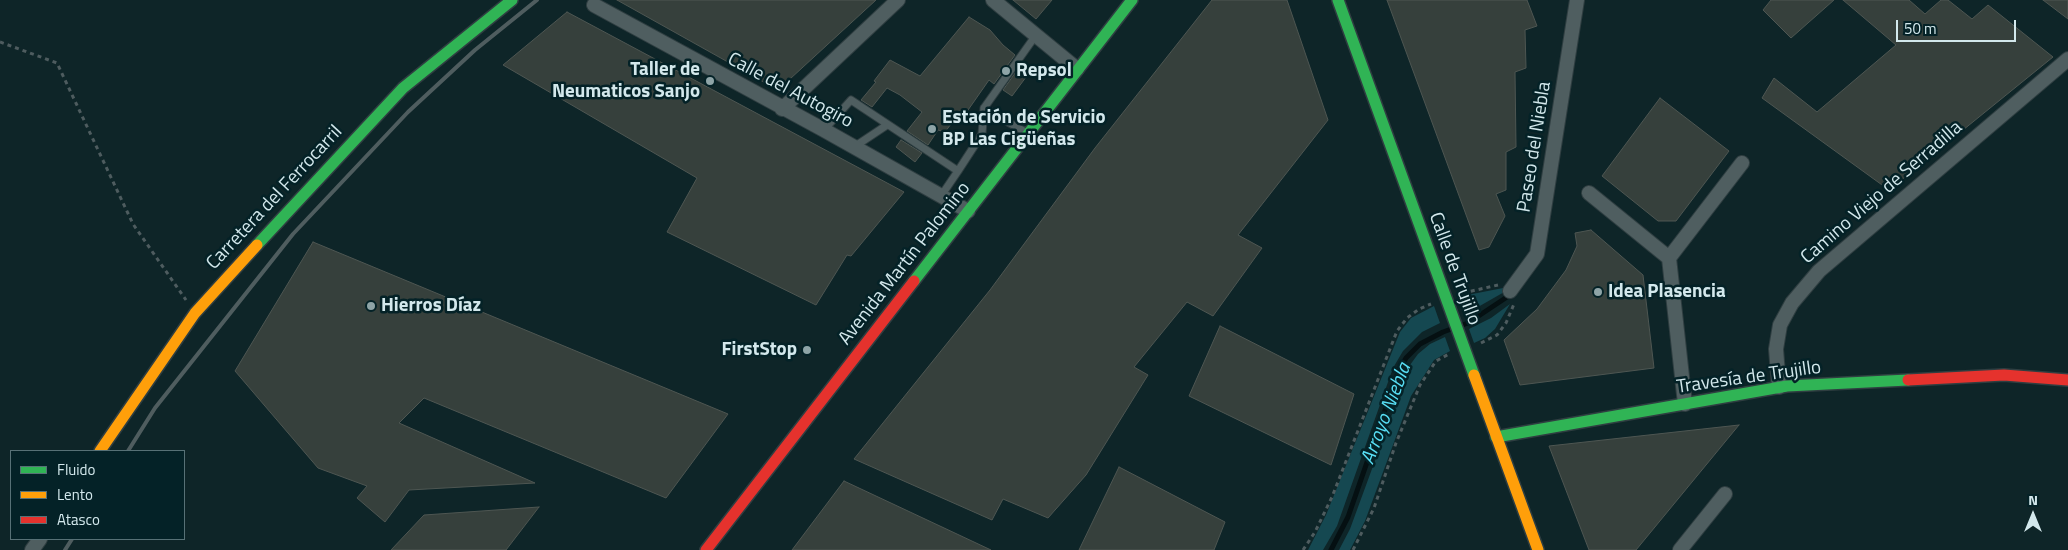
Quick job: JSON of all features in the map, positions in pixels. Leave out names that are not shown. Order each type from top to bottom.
[{"type":"main road","name":"Carretera del Ferrocarril","points":[[101,450],[195,313],[403,88],[512,0]]},
{"type":"main road","name":"Avenida Martín Palomino","points":[[706,550],[1027,133],[1132,0]]},
{"type":"main road","name":"Calle de Trujillo","points":[[1338,0],[1538,550]]},
{"type":"main road","name":"Travesía de Trujillo","points":[[1496,437],[1779,387],[2004,375],[2068,380]]},
{"type":"street","points":[[782,108],[898,0]]},
{"type":"street","points":[[992,0],[1077,69]]},
{"type":"street","name":"Paseo del Niebla","points":[[1510,292],[1537,254],[1577,0]]},
{"type":"street","name":"Calle del Autogiro","points":[[594,5],[968,211]]},
{"type":"street","name":"Camino Viejo de Serradilla","points":[[1779,387],[1776,349],[1780,325],[1792,303],[1819,271],[2068,59]]},
{"type":"street","points":[[1685,404],[1669,258],[1742,163]]},
{"type":"street","points":[[1589,193],[1669,258]]},
{"type":"street","points":[[1680,550],[1725,494]]},
{"type":"lane","points":[[941,196],[982,134],[984,108],[1036,35]]},
{"type":"lane","points":[[824,130],[851,100],[958,171]]},
{"type":"lane","points":[[984,108],[1027,133]]},
{"type":"lane","points":[[854,147],[886,125]]},
{"type":"path","points":[[0,42],[57,63],[133,224],[195,313]]},
{"type":"path","points":[[1303,550],[1315,532],[1332,497],[1397,331],[1407,318],[1419,309],[1497,285],[1502,281],[1516,299],[1506,322],[1497,335],[1485,342],[1464,348],[1436,361],[1420,385],[1396,443],[1374,508],[1354,550]]},
{"type":"shaded area","points":[[1503,288],[1506,291],[1464,315],[1457,297]]},
{"type":"shaded area","points":[[1510,304],[1495,329],[1485,338],[1474,343],[1469,329],[1491,318]]},
{"type":"shaded area","points":[[1434,306],[1440,323],[1422,332],[1403,351],[1393,368],[1337,526],[1323,550],[1308,550],[1326,515],[1400,332],[1411,318]]},
{"type":"shaded area","points":[[1445,337],[1450,351],[1434,360],[1411,396],[1365,521],[1350,550],[1339,550],[1350,529],[1410,365],[1418,354],[1430,344]]},
{"type":"building","points":[[617,0],[876,0],[778,90]]},
{"type":"building","points":[[1013,0],[1052,0],[1036,19]]},
{"type":"building","points":[[1212,0],[1287,0],[1328,120],[1238,235],[1262,248],[1213,316],[1187,302],[1134,367],[1148,375],[1086,475],[1048,518],[1003,499],[992,520],[854,459],[990,290],[1095,148]]},
{"type":"building","points":[[1387,0],[1527,0],[1537,26],[1525,30],[1526,68],[1515,72],[1516,147],[1506,152],[1506,190],[1496,194],[1505,216],[1489,247],[1479,250]]},
{"type":"building","points":[[1771,0],[1834,0],[1791,38],[1763,10]]},
{"type":"building","points":[[1843,0],[1909,0],[1925,14],[1941,0],[1948,0],[1972,19],[1988,5],[2053,57],[1889,190],[1762,98],[1774,78],[1817,112],[1896,45]]},
{"type":"building","points":[[2043,0],[2068,0],[2068,19]]},
{"type":"building","points":[[567,12],[904,192],[851,256],[847,255],[816,305],[667,232],[697,178],[503,65]]},
{"type":"building","points":[[969,17],[990,30],[1015,55],[994,84],[989,80],[959,123],[954,120],[945,132],[938,130],[928,145],[907,131],[922,112],[900,95],[887,88],[872,107],[861,100],[876,82],[874,81],[890,60],[920,76]]},
{"type":"building","points":[[1023,62],[1032,69],[1012,96],[1003,90]]},
{"type":"building","points":[[1660,98],[1729,151],[1676,221],[1658,221],[1602,176]]},
{"type":"building","points":[[901,140],[922,153],[915,162],[896,147]]},
{"type":"building","name":"Idea Plasencia","points":[[1591,230],[1643,275],[1654,368],[1520,385],[1504,340],[1537,309],[1566,270],[1577,246],[1575,233]]},
{"type":"building","name":"Hierros Díaz","points":[[313,242],[728,414],[666,498],[424,398],[399,423],[535,483],[409,490],[385,522],[357,498],[367,486],[318,468],[235,371]]},
{"type":"building","points":[[1220,326],[1354,394],[1331,465],[1189,396]]},
{"type":"building","points":[[1739,425],[1636,550],[1589,550],[1549,446]]},
{"type":"building","points":[[1119,467],[1225,522],[1214,550],[1079,550]]},
{"type":"building","points":[[844,481],[991,550],[792,550]]},
{"type":"building","points":[[539,507],[506,550],[391,550],[424,515]]},
{"type":"waterway","name":"Arroyo Niebla","points":[[1331,550],[1348,517],[1399,370],[1406,358],[1420,344],[1443,332],[1468,323],[1507,297]]},
{"type":"railway","points":[[129,450],[155,408],[293,234],[408,112],[475,50],[537,0]]},
{"type":"railway","points":[[65,550],[71,540]]},
{"type":"traffic: fast","points":[[257,245],[403,88],[512,0]]},
{"type":"traffic: fast","points":[[914,281],[1132,0]]},
{"type":"traffic: fast","points":[[1338,0],[1474,375]]},
{"type":"traffic: fast","points":[[1496,437],[1787,386],[1908,380]]},
{"type":"traffic: slow","points":[[101,450],[195,313],[257,245]]},
{"type":"traffic: slow","points":[[1474,375],[1538,550]]},
{"type":"traffic: jam","points":[[706,550],[914,281]]},
{"type":"traffic: jam","points":[[1908,380],[2004,375],[2068,380]]},
{"type":"place","name":"Repsol","points":[[1006,71]]},
{"type":"place","name":"Taller de Neumaticos Sanjo","points":[[710,81]]},
{"type":"place","name":"Estación de Servicio BP Las Cigüeñas","points":[[932,129]]},
{"type":"place","name":"Idea Plasencia","points":[[1598,292]]},
{"type":"place","name":"Hierros Díaz","points":[[371,306]]},
{"type":"place","name":"FirstStop","points":[[807,350]]}]
